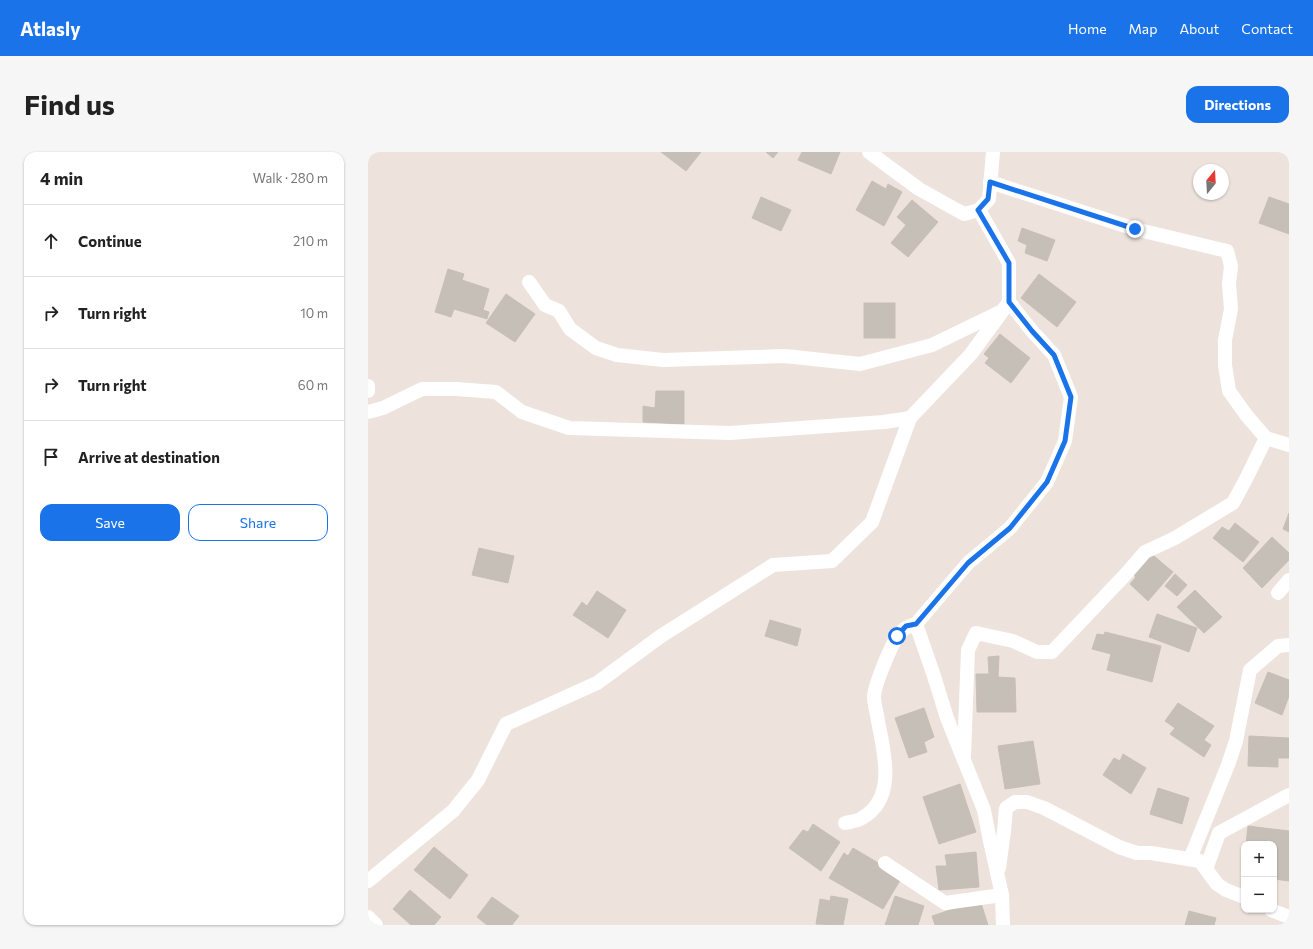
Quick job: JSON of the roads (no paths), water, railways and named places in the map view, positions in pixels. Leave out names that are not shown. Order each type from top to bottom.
[{"type":"street","points":[[869,152],[919,189],[964,214],[978,210],[988,199],[993,152]]},
{"type":"street","points":[[990,182],[1135,229],[1227,251],[1231,266],[1229,284],[1231,309],[1225,340],[1225,365],[1229,391],[1247,416],[1266,438],[1289,445]]},
{"type":"street","points":[[368,881],[453,811],[478,780],[506,724],[597,683],[661,636],[774,565],[832,561],[872,522],[910,418],[971,354],[1006,306],[1009,263],[978,210]]},
{"type":"street","points":[[530,282],[545,305],[559,311],[570,329],[596,348],[617,355],[663,360],[785,356],[860,364],[932,344],[1006,306]]},
{"type":"street","points":[[845,823],[861,819],[875,809],[883,796],[885,781],[884,750],[874,696],[886,658],[897,636],[906,626],[916,624],[968,563],[1010,528],[1047,482],[1065,441],[1071,397],[1054,355],[1006,306]]},
{"type":"street","points":[[368,386],[368,391]]},
{"type":"street","points":[[368,412],[383,408],[422,389],[456,389],[496,392],[522,412],[570,428],[730,433],[884,422],[910,418]]},
{"type":"street","points":[[964,760],[968,650],[976,632],[1013,641],[1037,652],[1052,652],[1146,552],[1175,538],[1233,503],[1266,438]]},
{"type":"street","points":[[1278,593],[1289,580]]},
{"type":"street","points":[[916,624],[947,718],[984,810],[1002,895],[1003,925]]},
{"type":"street","points":[[1190,859],[1228,765],[1236,741],[1250,670],[1278,646],[1289,645]]},
{"type":"street","points":[[1206,869],[1219,832],[1289,795]]},
{"type":"street","points":[[998,876],[1006,808],[1015,802],[1027,802],[1044,808],[1119,847],[1137,853],[1151,853],[1200,861],[1217,884],[1226,890],[1241,896]]},
{"type":"street","points":[[885,862],[945,903],[1002,895]]},
{"type":"street","points":[[1277,912],[1289,917]]},
{"type":"street","points":[[368,917],[376,925]]}]
